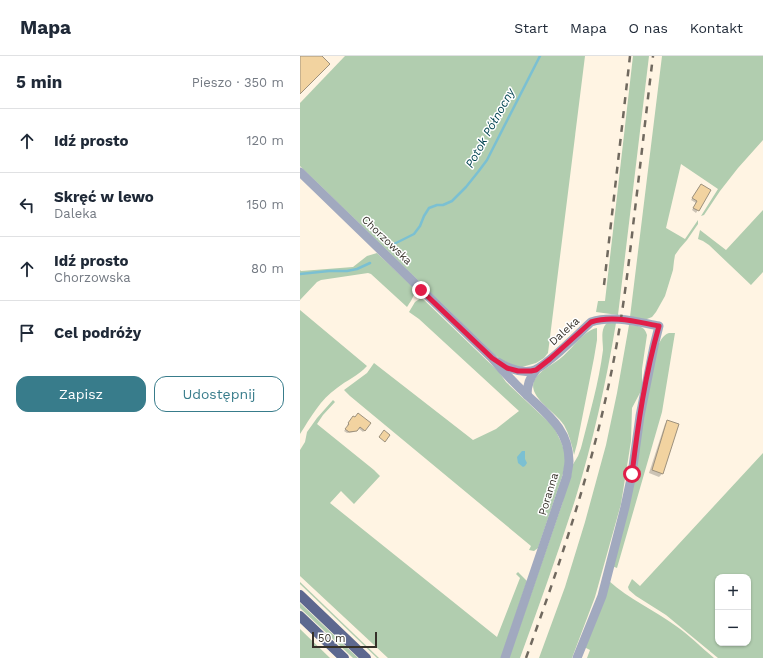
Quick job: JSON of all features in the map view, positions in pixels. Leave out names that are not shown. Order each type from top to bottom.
[{"type":"main road","points":[[300,595],[366,658]]},
{"type":"main road","points":[[300,616],[344,658]]},
{"type":"street","name":"Chorzowska","points":[[300,172],[492,358]]},
{"type":"street","name":"Daleka","points":[[527,395],[532,374],[591,322],[604,319],[621,320],[659,326],[641,409],[632,474],[625,506],[602,596],[577,658]]},
{"type":"street","points":[[492,358],[507,368],[518,371],[536,370]]},
{"type":"street","name":"Poranna","points":[[492,358],[557,424],[564,435],[569,461],[567,476],[505,658]]},
{"type":"green space","points":[[345,56],[585,56],[548,353],[544,358],[536,363],[522,367],[515,366],[500,359],[300,166],[300,103]]},
{"type":"green space","points":[[633,56],[649,56],[618,315],[596,312],[598,301],[605,301]]},
{"type":"green space","points":[[662,56],[763,56],[763,140],[738,168],[704,215],[701,216],[718,189],[681,164],[666,228],[685,239],[698,220],[698,224],[675,255],[673,270],[665,296],[656,312],[652,317],[642,320],[630,317]]},
{"type":"green space","points":[[763,210],[763,272],[751,285],[709,245],[698,239],[700,230],[726,250]]},
{"type":"green space","points":[[377,253],[414,288],[413,296],[407,307],[371,274],[368,273],[321,280],[317,282],[300,300],[300,270],[353,267],[367,256]]},
{"type":"green space","points":[[421,298],[554,427],[562,444],[565,454],[563,474],[538,548],[534,551],[529,550],[531,546],[344,390],[367,373],[374,363],[473,440],[496,429],[519,411],[419,319],[409,312],[415,302]]},
{"type":"green space","points":[[300,310],[367,366],[360,373],[341,385],[326,398],[316,409],[300,434]]},
{"type":"green space","points":[[607,323],[616,323],[608,368],[582,478],[520,658],[509,658],[562,504],[572,466],[581,448],[599,374],[603,350],[603,328]]},
{"type":"green space","points":[[629,325],[638,326],[644,329],[647,335],[642,369],[642,389],[632,408],[631,441],[621,504],[595,597],[572,658],[539,658],[565,587],[606,445]]},
{"type":"green space","points":[[597,328],[594,358],[574,455],[564,425],[536,395],[533,388],[534,381],[539,374],[562,357],[587,332]]},
{"type":"green space","points":[[669,333],[675,333],[662,412],[617,568],[612,566],[652,367],[662,338]]},
{"type":"green space","points":[[333,400],[335,402],[317,424],[380,476],[354,504],[341,491],[330,503],[497,637],[520,578],[516,574],[518,572],[527,581],[501,658],[388,658],[300,576],[300,450],[305,442],[307,432]]},
{"type":"green space","points":[[763,453],[763,658],[718,658],[666,615],[629,590],[628,587],[632,579],[640,586]]},
{"type":"green space","points":[[609,581],[668,620],[714,658],[587,658],[590,650],[584,647]]},
{"type":"green space","points":[[300,582],[379,658],[377,658],[300,584]]},
{"type":"green space","points":[[300,603],[358,658],[353,658],[300,608]]},
{"type":"green space","points":[[300,629],[330,658],[300,658]]},
{"type":"water","points":[[522,451],[525,451],[525,459],[527,463],[523,467],[518,463],[517,457]]},
{"type":"building","points":[[300,56],[322,56],[330,64],[300,94]]},
{"type":"building","points":[[701,184],[711,190],[699,211],[693,208],[697,201],[692,198]]},
{"type":"building","points":[[358,413],[371,423],[365,431],[360,427],[357,431],[349,432],[345,429],[353,416],[355,417]]},
{"type":"building","points":[[667,420],[679,424],[663,474],[652,470]]},
{"type":"building","points":[[384,430],[390,435],[385,442],[379,437]]},
{"type":"waterway","name":"Potok Północny","points":[[394,244],[414,234],[429,208],[437,205],[443,205],[452,201],[478,172],[487,160],[540,56]]},
{"type":"waterway","name":"Potok Północny","points":[[300,274],[347,271],[357,269],[370,263]]},
{"type":"railway","points":[[604,285],[630,56]]},
{"type":"railway","points":[[526,658],[550,591],[582,491],[600,423],[612,368],[626,287],[653,56]]},
{"type":"route","points":[[421,290],[492,358],[507,368],[518,371],[536,370],[591,322],[604,319],[626,320],[659,326],[640,416],[632,474]]}]
